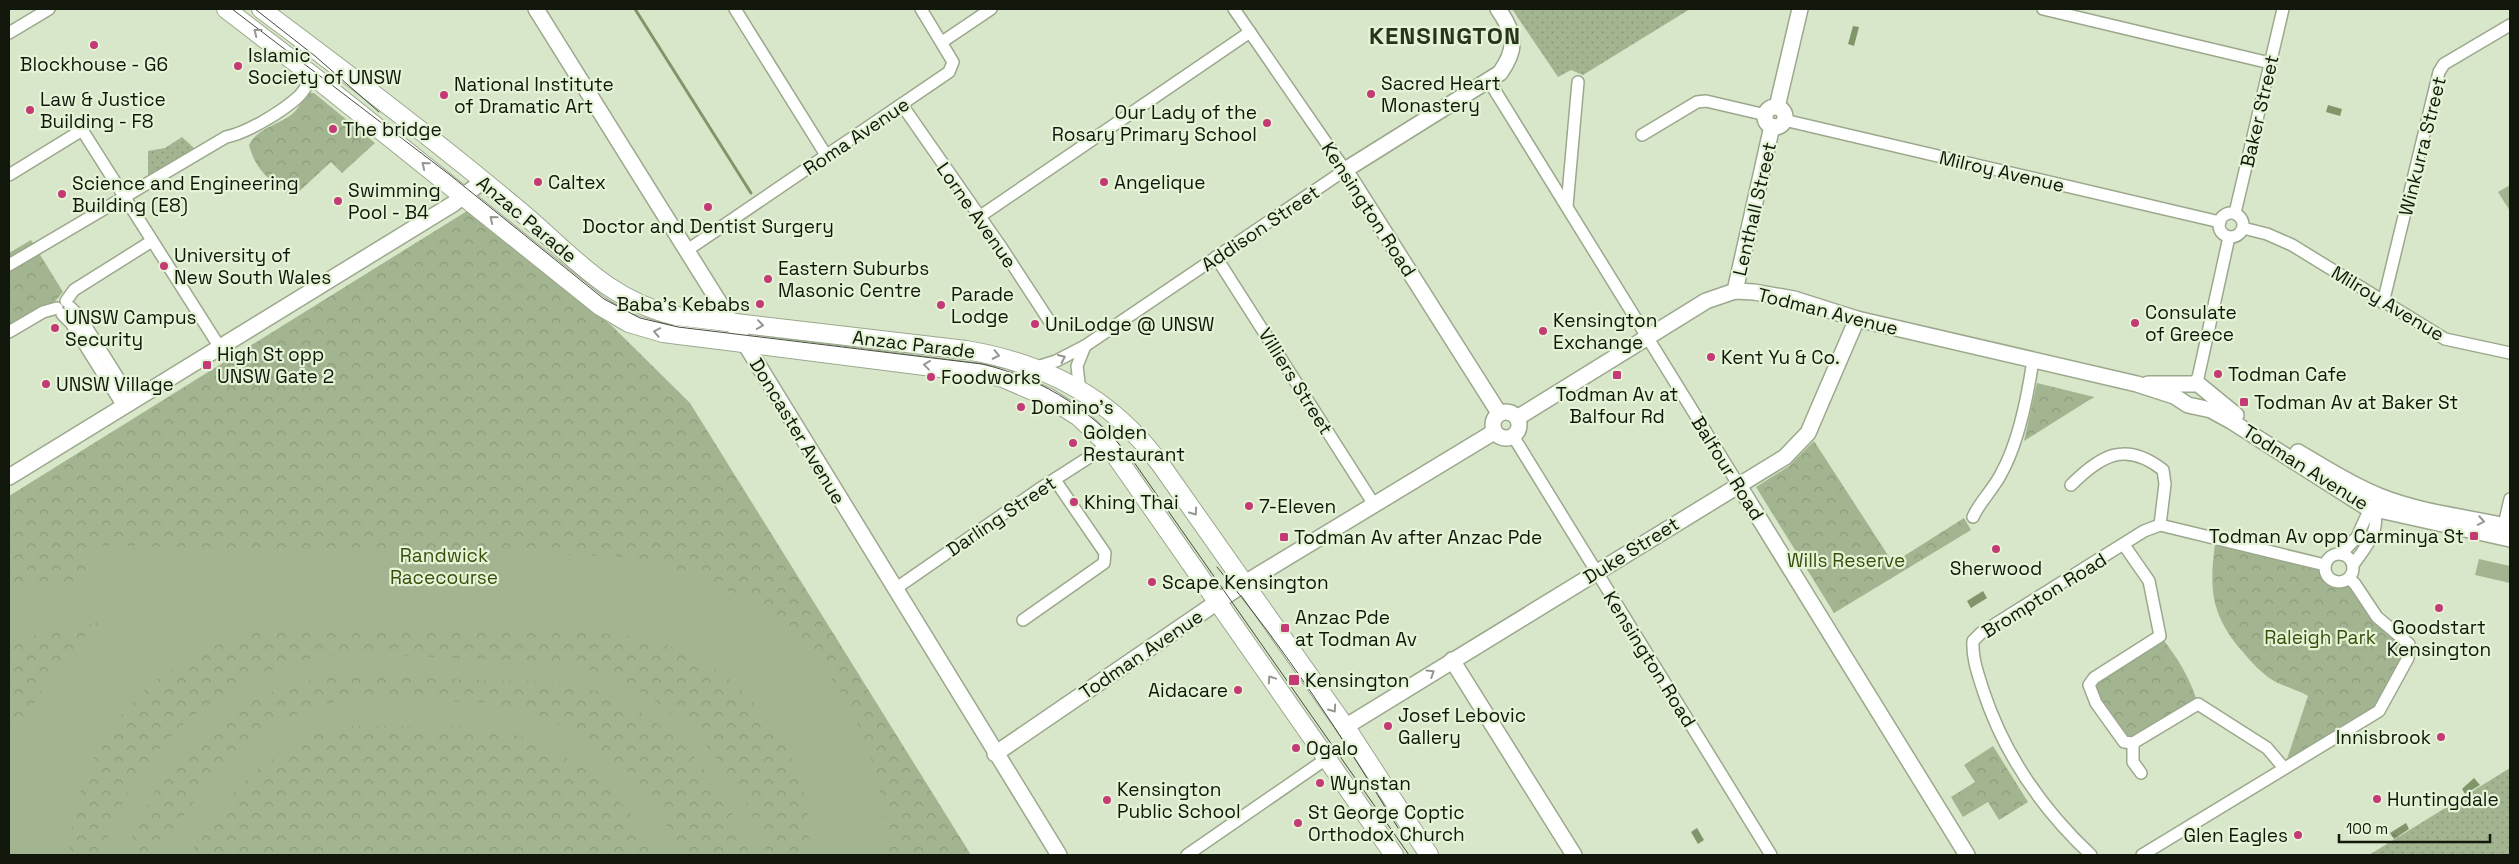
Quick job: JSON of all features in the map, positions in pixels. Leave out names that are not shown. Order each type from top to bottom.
[{"type":"main road","name":"Anzac Parade","points":[[226,9],[313,76],[600,306],[620,319],[663,333],[956,368],[1003,378],[1036,391],[1064,407],[1090,426],[1108,445],[1394,855]]},
{"type":"main road","name":"Anzac Parade","points":[[261,9],[324,54],[483,181],[602,284],[622,297],[642,306],[676,316],[729,320],[966,350],[1005,357],[1037,367],[1080,391],[1118,418],[1149,448],[1346,727],[1429,855]]},
{"type":"street","points":[[9,34],[49,9]]},
{"type":"street","name":"Doncaster Avenue","points":[[536,9],[1059,855]]},
{"type":"street","points":[[736,9],[826,155]]},
{"type":"street","points":[[921,9],[942,42],[990,9]]},
{"type":"street","name":"Kensington Road","points":[[1234,9],[1345,170],[1499,414]]},
{"type":"street","name":"Addison Street","points":[[1037,367],[1056,361],[1085,346],[1345,170],[1500,73],[1512,54],[1513,42],[1510,30],[1498,9]]},
{"type":"street","name":"Lenthall Street","points":[[1735,292],[1800,9]]},
{"type":"street","points":[[2043,9],[2270,62]]},
{"type":"street","name":"Baker Street","points":[[2235,213],[2283,9]]},
{"type":"street","name":"Winkurra Street","points":[[2383,303],[2439,72],[2444,64],[2510,26]]},
{"type":"street","points":[[979,217],[1250,32]]},
{"type":"street","name":"Roma Avenue","points":[[686,251],[949,72],[953,62],[942,42]]},
{"type":"street","points":[[9,265],[226,137],[236,135],[286,106],[299,96],[313,76]]},
{"type":"street","name":"Balfour Road","points":[[1489,81],[1967,855]]},
{"type":"street","points":[[1567,206],[1578,82]]},
{"type":"street","name":"Milroy Avenue","points":[[1642,135],[1697,102],[1706,101],[2220,222]]},
{"type":"street","name":"Lorne Avenue","points":[[902,105],[1052,326]]},
{"type":"street","points":[[9,175],[78,132],[84,133],[219,346]]},
{"type":"street","points":[[9,477],[463,196],[483,181]]},
{"type":"street","points":[[2235,213],[2241,217],[2243,228],[2239,234],[2229,237],[2220,230],[2220,222],[2224,216],[2235,213]]},
{"type":"street","name":"Milroy Avenue","points":[[2243,228],[2267,234],[2292,245],[2383,303],[2445,339],[2510,353]]},
{"type":"street","points":[[2194,384],[2203,399],[2188,405],[2180,396],[2198,378],[2229,237]]},
{"type":"street","points":[[64,308],[74,290],[152,241]]},
{"type":"street","name":"Villiers Street","points":[[1216,257],[1375,506]]},
{"type":"street","name":"Todman Avenue","points":[[1517,418],[1706,302],[1735,292],[1754,292],[1794,299],[1856,319],[2137,384],[2174,396],[2188,405],[2211,410],[2350,498],[2375,510],[2508,530]]},
{"type":"street","points":[[64,308],[71,323],[127,403]]},
{"type":"street","points":[[9,332],[43,312],[64,308]]},
{"type":"street","name":"Duke Street","points":[[1346,727],[1785,456],[1808,433],[1856,319]]},
{"type":"street","points":[[1080,391],[1077,366],[1085,346]]},
{"type":"street","points":[[1973,517],[1978,506],[1993,490],[2004,469],[2013,445],[2033,360]]},
{"type":"street","name":"Todman Avenue","points":[[2137,384],[2194,384],[2228,410],[2344,479],[2378,496],[2508,530]]},
{"type":"street","points":[[1507,412],[1517,418],[1519,426],[1513,436],[1501,438],[1494,432],[1493,420],[1499,414],[1507,412]]},
{"type":"street","name":"Todman Avenue","points":[[995,754],[1245,583],[1375,506],[1494,432]]},
{"type":"street","name":"Kensington Road","points":[[1513,436],[1771,855]]},
{"type":"street","name":"Darling Street","points":[[894,588],[1108,445]]},
{"type":"street","points":[[2071,485],[2088,468],[2109,455],[2127,454],[2156,465],[2162,470],[2164,484],[2160,525],[2325,565]]},
{"type":"street","points":[[2344,479],[2353,490],[2371,500],[2377,522],[2371,538],[2353,565]]},
{"type":"street","points":[[1023,620],[1104,563],[1105,553],[1054,480]]},
{"type":"street","points":[[2508,530],[2510,499]]},
{"type":"street","points":[[2341,554],[2351,559],[2353,571],[2349,578],[2341,582],[2333,581],[2327,575],[2325,565],[2331,556],[2341,554],[2357,537],[2366,518],[2375,510],[2388,505],[2407,510],[2418,508]]},
{"type":"street","name":"Brompton Road","points":[[2091,855],[2060,824],[2018,768],[1990,711],[1972,652],[1972,641],[1981,633],[2144,531],[2160,525]]},
{"type":"street","points":[[2124,545],[2149,582],[2160,636],[2094,678],[2089,686],[2096,703],[2124,742],[2133,743],[2198,704],[2267,748],[2284,768]]},
{"type":"street","points":[[2142,855],[2379,711],[2408,658],[2409,644],[2377,618],[2349,578]]},
{"type":"street","points":[[1452,660],[1574,855]]},
{"type":"street","points":[[2133,743],[2134,762],[2141,773]]},
{"type":"street","points":[[1187,855],[1326,759]]},
{"type":"green space","points":[[1512,9],[1690,9],[1583,75],[1571,70],[1558,77]]},
{"type":"green space","points":[[309,93],[314,93],[375,143],[342,173],[331,162],[293,197],[265,175],[256,162],[249,145],[258,134],[292,114]]},
{"type":"green space","points":[[182,137],[194,148],[148,176],[148,151],[165,148]]},
{"type":"green space","points":[[2510,185],[2510,211],[2498,192]]},
{"type":"green space","name":"Randwick Racecourse","points":[[467,211],[612,326],[690,403],[971,855],[9,855],[9,496]]},
{"type":"green space","points":[[31,240],[63,292],[52,305],[9,329],[9,253]]},
{"type":"green space","points":[[2037,383],[2094,397],[2024,441]]},
{"type":"green space","name":"Wills Reserve","points":[[1814,441],[1893,563],[1964,518],[1971,530],[1834,613],[1756,487],[1789,466]]},
{"type":"green space","name":"Raleigh Park","points":[[2216,537],[2325,570],[2333,581],[2345,581],[2377,617],[2409,644],[2379,711],[2284,768],[2308,696],[2276,682],[2262,672],[2242,651],[2223,624],[2217,611],[2212,584]]},
{"type":"green space","points":[[90,545],[612,556],[658,564],[701,578],[741,597],[777,622],[809,651],[836,686],[858,725],[874,769],[884,812],[887,833],[887,855],[810,855],[805,796],[789,754],[777,733],[763,713],[728,679],[708,664],[686,653],[643,639],[601,633],[304,626],[257,632],[214,646],[175,667],[141,694],[113,727],[91,765],[76,808],[69,855],[9,855],[9,744],[52,674],[80,641],[101,622],[9,641],[9,588],[89,580]]},
{"type":"green space","points":[[2479,559],[2510,566],[2510,583],[2475,575]]},
{"type":"green space","points":[[2160,636],[2182,668],[2198,704],[2133,743],[2089,686]]},
{"type":"green space","points":[[323,656],[537,660],[573,665],[607,676],[639,691],[668,711],[695,734],[719,761],[739,790],[755,822],[767,855],[749,855],[737,823],[721,793],[701,766],[678,741],[651,719],[622,702],[591,689],[557,682],[359,676],[325,678],[291,685],[258,698],[228,716],[200,738],[175,763],[155,792],[138,823],[126,855],[103,855],[116,817],[134,782],[157,751],[184,724],[215,700],[248,681],[285,666]]},
{"type":"green space","points":[[348,698],[496,703],[546,718],[589,740],[629,772],[659,809],[680,855],[651,855],[635,821],[607,788],[572,761],[534,741],[513,734],[483,728],[355,726],[319,733],[280,753],[244,782],[228,799],[213,817],[190,855],[160,855],[173,832],[204,788],[242,749],[286,719],[316,707]]},
{"type":"green space","points":[[1993,746],[2028,802],[1999,820],[1988,802],[1963,817],[1951,797],[1975,782],[1964,765]]},
{"type":"green space","points":[[2510,768],[2510,855],[2369,855]]},
{"type":"water","points":[[1853,26],[1859,27],[1854,46],[1848,44]]},
{"type":"water","points":[[2328,105],[2342,109],[2340,116],[2326,112]]},
{"type":"water","points":[[1983,591],[1987,598],[1971,608],[1967,601]]},
{"type":"water","points":[[2474,778],[2480,785],[2465,794],[2462,789]]},
{"type":"water","points":[[2406,823],[2409,829],[2394,839],[2390,833]]},
{"type":"water","points":[[1697,828],[1704,840],[1698,844],[1691,832]]},
{"type":"waterway","points":[[635,9],[751,193]]},
{"type":"tram line","points":[[232,9],[450,175],[604,299],[640,318],[678,327],[982,364],[1027,379],[1048,389],[1087,414],[1105,429],[1136,465],[1409,855]]},
{"type":"tram line","points":[[255,9],[315,56],[379,112]]},
{"type":"tram line","points":[[1217,567],[1290,661],[1398,828]]},
{"type":"place","name":"Blockhouse - G6","points":[[94,45]]},
{"type":"place","name":"Islamic Society of UNSW","points":[[238,66]]},
{"type":"place","name":"Sacred Heart Monastery","points":[[1371,94]]},
{"type":"place","name":"National Institute of Dramatic Art","points":[[444,95]]},
{"type":"place","name":"Law & Justice Building - F8","points":[[30,110]]},
{"type":"place","name":"Our Lady of the Rosary Primary School","points":[[1267,123]]},
{"type":"place","name":"The bridge","points":[[333,129]]},
{"type":"place","name":"Caltex","points":[[538,182]]},
{"type":"place","name":"Angelique","points":[[1104,182]]},
{"type":"place","name":"Science and Engineering Building (E8)","points":[[62,194]]},
{"type":"place","name":"Swimming Pool - B4","points":[[338,201]]},
{"type":"place","name":"Doctor and Dentist Surgery","points":[[708,207]]},
{"type":"place","name":"University of New South Wales","points":[[164,266]]},
{"type":"place","name":"Eastern Suburbs Masonic Centre","points":[[768,279]]},
{"type":"place","name":"Baba's Kebabs","points":[[760,304]]},
{"type":"place","name":"Parade Lodge","points":[[941,305]]},
{"type":"place","name":"Consulate of Greece","points":[[2135,323]]},
{"type":"place","name":"UniLodge @ UNSW","points":[[1035,324]]},
{"type":"place","name":"UNSW Campus Security","points":[[55,328]]},
{"type":"place","name":"Kensington Exchange","points":[[1543,331]]},
{"type":"place","name":"Kent Yu & Co.","points":[[1711,357]]},
{"type":"place","name":"High St opp UNSW Gate 2","points":[[207,365]]},
{"type":"place","name":"Todman Cafe","points":[[2218,374]]},
{"type":"place","name":"Todman Av at Balfour Rd","points":[[1617,375]]},
{"type":"place","name":"Foodworks","points":[[931,377]]},
{"type":"place","name":"UNSW Village","points":[[46,384]]},
{"type":"place","name":"Todman Av at Baker St","points":[[2244,402]]},
{"type":"place","name":"Domino's","points":[[1021,407]]},
{"type":"place","name":"Golden Restaurant","points":[[1073,443]]},
{"type":"place","name":"Khing Thai","points":[[1074,502]]},
{"type":"place","name":"7-Eleven","points":[[1249,506]]},
{"type":"place","name":"Todman Av opp Carminya St","points":[[2474,536]]},
{"type":"place","name":"Todman Av after Anzac Pde","points":[[1284,537]]},
{"type":"place","name":"Sherwood","points":[[1996,549]]},
{"type":"place","name":"Scape Kensington","points":[[1152,582]]},
{"type":"place","name":"Goodstart Kensington","points":[[2439,608]]},
{"type":"place","name":"Anzac Pde at Todman Av","points":[[1285,628]]},
{"type":"place","name":"Kensington","points":[[1294,680]]},
{"type":"place","name":"Aidacare","points":[[1238,690]]},
{"type":"place","name":"Josef Lebovic Gallery","points":[[1388,726]]},
{"type":"place","name":"Innisbrook","points":[[2441,737]]},
{"type":"place","name":"Ogalo","points":[[1296,748]]},
{"type":"place","name":"Wynstan","points":[[1320,783]]},
{"type":"place","name":"Huntingdale","points":[[2377,799]]},
{"type":"place","name":"Kensington Public School","points":[[1107,800]]},
{"type":"place","name":"St George Coptic Orthodox Church","points":[[1298,823]]},
{"type":"place","name":"Glen Eagles","points":[[2298,835]]},
{"type":"district","name":"KENSINGTON","points":[[1445,36]]}]
